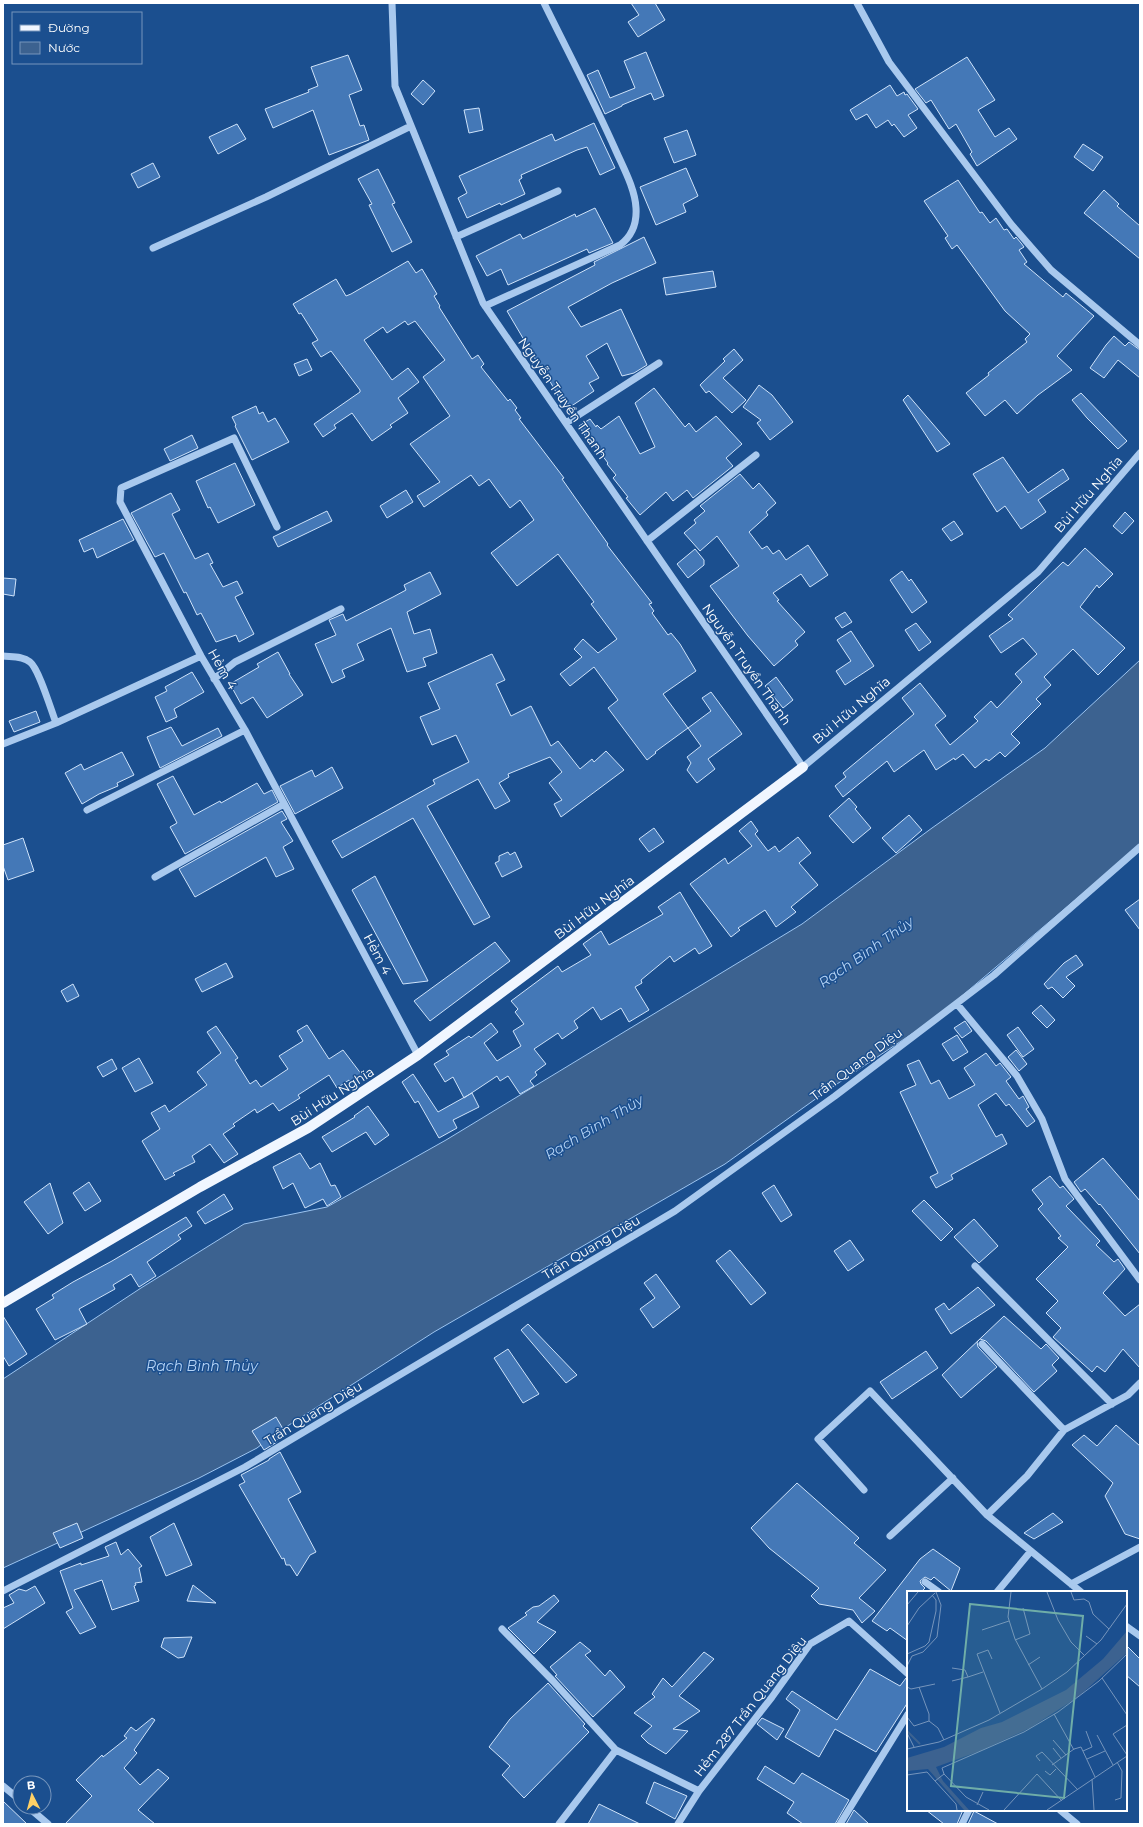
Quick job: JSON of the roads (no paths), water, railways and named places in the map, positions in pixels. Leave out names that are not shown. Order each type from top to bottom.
[{"type":"main road","name":"Bùi Hữu Nghĩa","points":[[3,1303],[194,1190],[308,1128],[418,1055],[803,767]]},
{"type":"street","name":"Nguyễn Truyền Thanh","points":[[392,3],[395,86],[485,306],[803,767]]},
{"type":"street","points":[[485,306],[620,245],[628,239],[633,231],[636,208],[630,183],[609,136],[544,3]]},
{"type":"street","points":[[857,3],[889,62],[1011,224],[1051,270],[1140,345]]},
{"type":"street","points":[[153,248],[266,197],[411,126]]},
{"type":"street","points":[[456,237],[558,191]]},
{"type":"street","points":[[566,423],[659,363]]},
{"type":"street","name":"Hẻm 4","points":[[276,527],[234,438],[121,488],[120,502],[214,680],[246,730],[418,1055]]},
{"type":"street","name":"Bùi Hữu Nghĩa","points":[[803,767],[1038,572],[1140,452]]},
{"type":"street","points":[[647,541],[756,455]]},
{"type":"street","points":[[214,680],[235,662],[341,609]]},
{"type":"street","points":[[3,656],[21,658],[30,662],[36,671],[56,723]]},
{"type":"street","points":[[3,744],[56,723],[201,656]]},
{"type":"street","points":[[87,810],[246,730]]},
{"type":"street","points":[[155,877],[284,804]]},
{"type":"street","name":"Trần Quang Diệu","points":[[3,1591],[245,1468],[675,1211],[835,1096],[957,1004],[994,975],[1140,847]]},
{"type":"street","points":[[957,1004],[1018,1076],[1042,1119],[1065,1179],[1140,1280]]},
{"type":"street","points":[[975,1266],[1112,1404]]},
{"type":"street","points":[[982,1344],[1064,1430]]},
{"type":"street","points":[[987,1515],[1027,1476],[1064,1430],[1128,1395],[1140,1384]]},
{"type":"street","points":[[864,1490],[818,1439],[870,1391],[987,1515],[1080,1591]]},
{"type":"street","points":[[890,1536],[953,1478]]},
{"type":"street","points":[[1071,1584],[1140,1547]]},
{"type":"street","points":[[998,1591],[1031,1551]]},
{"type":"street","points":[[925,1582],[938,1591]]},
{"type":"street","name":"Hẻm 287 Trần Quang Diệu","points":[[678,1824],[699,1791],[772,1697],[810,1644],[849,1621],[907,1673]]},
{"type":"street","points":[[1127,1627],[1140,1636]]},
{"type":"street","points":[[502,1629],[553,1681],[616,1750],[699,1791]]},
{"type":"street","points":[[840,1824],[907,1716]]},
{"type":"street","points":[[559,1824],[616,1750]]},
{"type":"street","points":[[3,1786],[12,1793]]},
{"type":"street","points":[[962,1824],[968,1811]]},
{"type":"street","points":[[1061,1811],[1077,1824]]},
{"type":"street","points":[[37,1815],[48,1824]]},
{"type":"water","name":"Rạch Bình Thủy","points":[[1140,660],[1140,845],[937,1017],[828,1090],[725,1164],[434,1332],[275,1434],[257,1448],[199,1478],[3,1568],[3,1379],[141,1288],[244,1224],[327,1207],[446,1140],[802,924],[932,828],[1045,748]]}]
